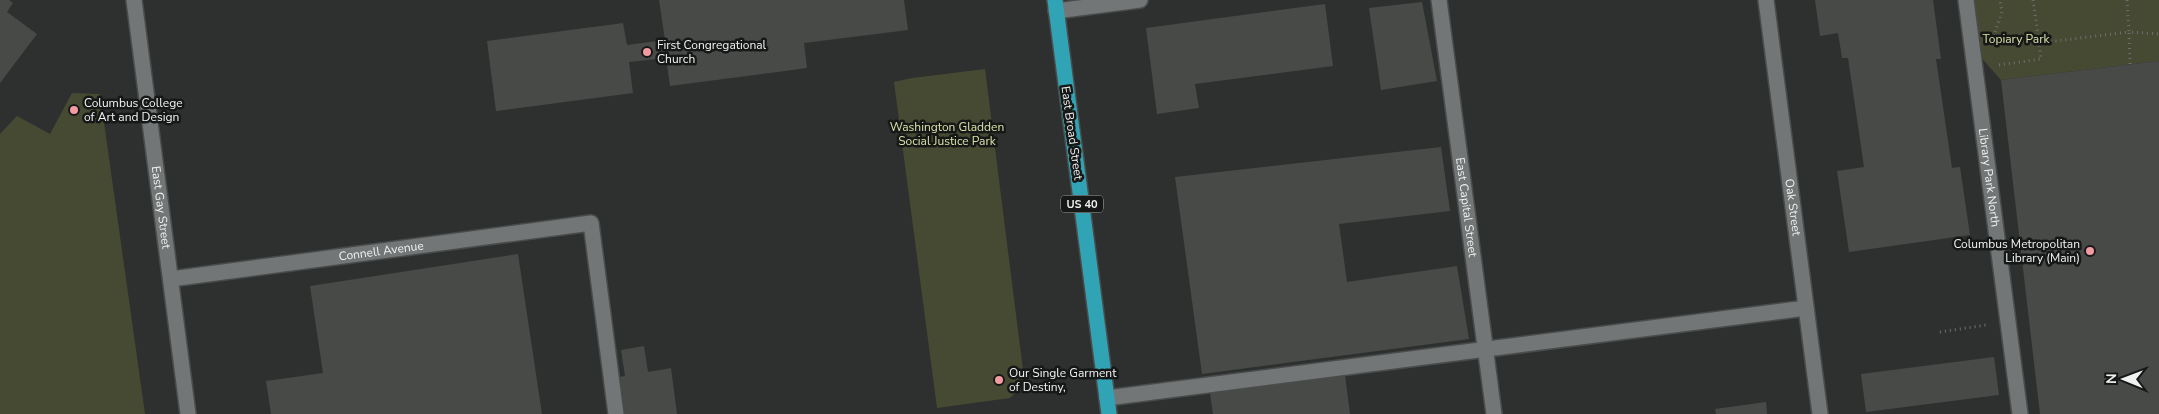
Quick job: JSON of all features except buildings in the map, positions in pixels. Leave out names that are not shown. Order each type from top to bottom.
[{"type":"main road","name":"East Broad Street","points":[[1056,6],[1110,414]]},
{"type":"street","name":"East Gay Street","points":[[134,0],[188,414]]},
{"type":"street","points":[[1056,6],[1140,0]]},
{"type":"street","name":"East Capital Street","points":[[1439,0],[1494,414]]},
{"type":"street","name":"Oak Street","points":[[1766,0],[1820,414]]},
{"type":"street","name":"Library Park North","points":[[1966,0],[2020,414]]},
{"type":"street","name":"Connell Avenue","points":[[171,279],[591,223],[616,414]]},
{"type":"street","points":[[1107,398],[1806,308]]},
{"type":"path","points":[[1994,33],[2002,12],[2000,0]]},
{"type":"path","points":[[1994,66],[2041,59],[2033,0]]},
{"type":"path","points":[[2127,0],[2130,64]]},
{"type":"path","points":[[2039,43],[2129,32],[2159,34]]},
{"type":"path","points":[[1940,332],[1991,324]]},
{"type":"green space","name":"Topiary Park","points":[[1965,0],[2159,0],[2159,61],[2001,80],[1972,47]]},
{"type":"green space","name":"Washington Gladden Social Justice Park","points":[[985,69],[1024,378],[1018,390],[1010,398],[937,408],[894,82]]},
{"type":"green space","points":[[72,93],[100,94],[145,414],[0,414],[0,134],[17,116],[50,134]]},
{"type":"place","name":"First Congregational Church","points":[[647,52]]},
{"type":"place","name":"Columbus College of Art and Design","points":[[74,110]]},
{"type":"place","name":"Columbus Metropolitan Library (Main)","points":[[2090,251]]},
{"type":"place","name":"Our Single Garment of Destiny,","points":[[999,380]]}]
